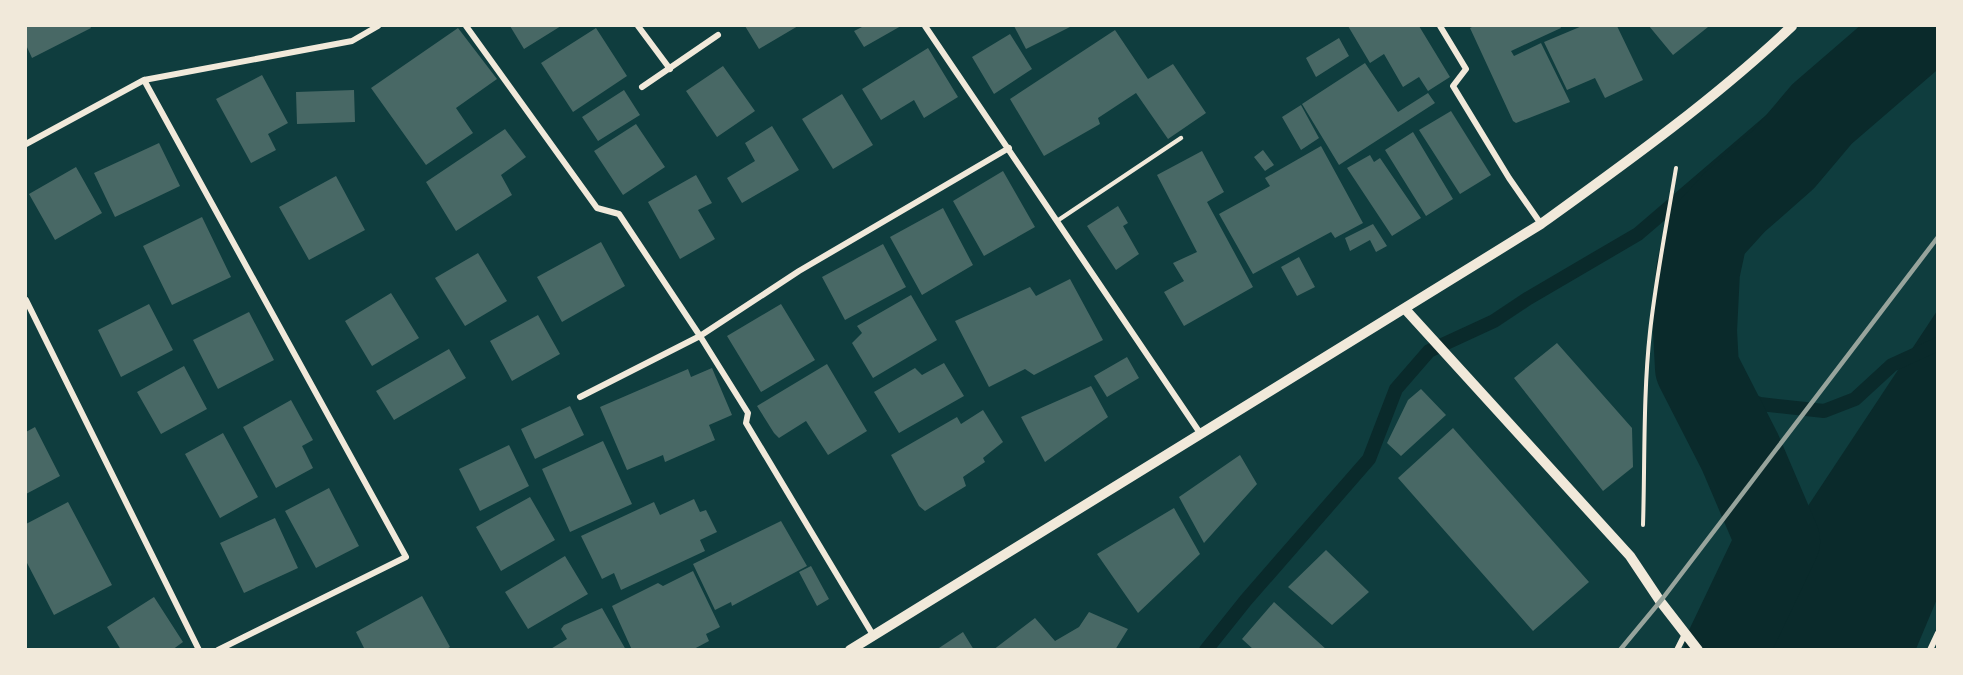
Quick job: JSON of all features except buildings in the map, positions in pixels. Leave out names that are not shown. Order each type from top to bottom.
[{"type":"street","points":[[26,144],[144,80],[352,41],[378,26]]},
{"type":"street","points":[[466,26],[597,208],[620,214],[748,413],[746,423],[873,635]]},
{"type":"street","points":[[638,26],[670,69]]},
{"type":"street","points":[[925,26],[1200,433]]},
{"type":"street","points":[[1440,26],[1466,69],[1453,86],[1509,178],[1541,224]]},
{"type":"street","points":[[850,650],[1541,224],[1644,150],[1766,51],[1792,26]]},
{"type":"street","points":[[642,87],[718,34]]},
{"type":"street","points":[[144,80],[406,557],[218,650]]},
{"type":"street","points":[[580,397],[700,336],[799,271],[1008,148]]},
{"type":"street","points":[[26,300],[199,650]]},
{"type":"street","points":[[1405,309],[1630,556],[1698,650]]},
{"type":"street","points":[[1930,650],[1938,633]]},
{"type":"street","points":[[1677,650],[1685,634]]},
{"type":"lane","points":[[1057,221],[1180,138]]},
{"type":"path","points":[[1643,530],[1645,398],[1650,333],[1676,168]]},
{"type":"water","points":[[1937,311],[1937,599],[1916,649],[1737,649],[1796,524]]},
{"type":"waterway","points":[[1206,650],[1246,600],[1369,459],[1396,389],[1429,351],[1494,321],[1638,234],[1881,26]]},
{"type":"waterway","points":[[1728,459],[1686,376],[1687,285],[1693,240],[1700,223],[1715,206],[1774,153],[1821,100],[1904,26]]},
{"type":"waterway","points":[[1726,650],[1778,541],[1740,452],[1697,368],[1695,331],[1698,271],[1706,234],[1735,202],[1784,159],[1822,114],[1924,26]]},
{"type":"waterway","points":[[1673,267],[1672,354],[1677,382],[1715,467]]},
{"type":"waterway","points":[[1674,368],[1686,376],[1760,404],[1824,411],[1855,399],[1892,365],[1938,344]]},
{"type":"waterway","points":[[1714,618],[1754,540],[1747,527]]},
{"type":"waterway","points":[[1740,588],[1766,539]]},
{"type":"railway","points":[[1620,650],[1663,598],[1938,237]]}]
